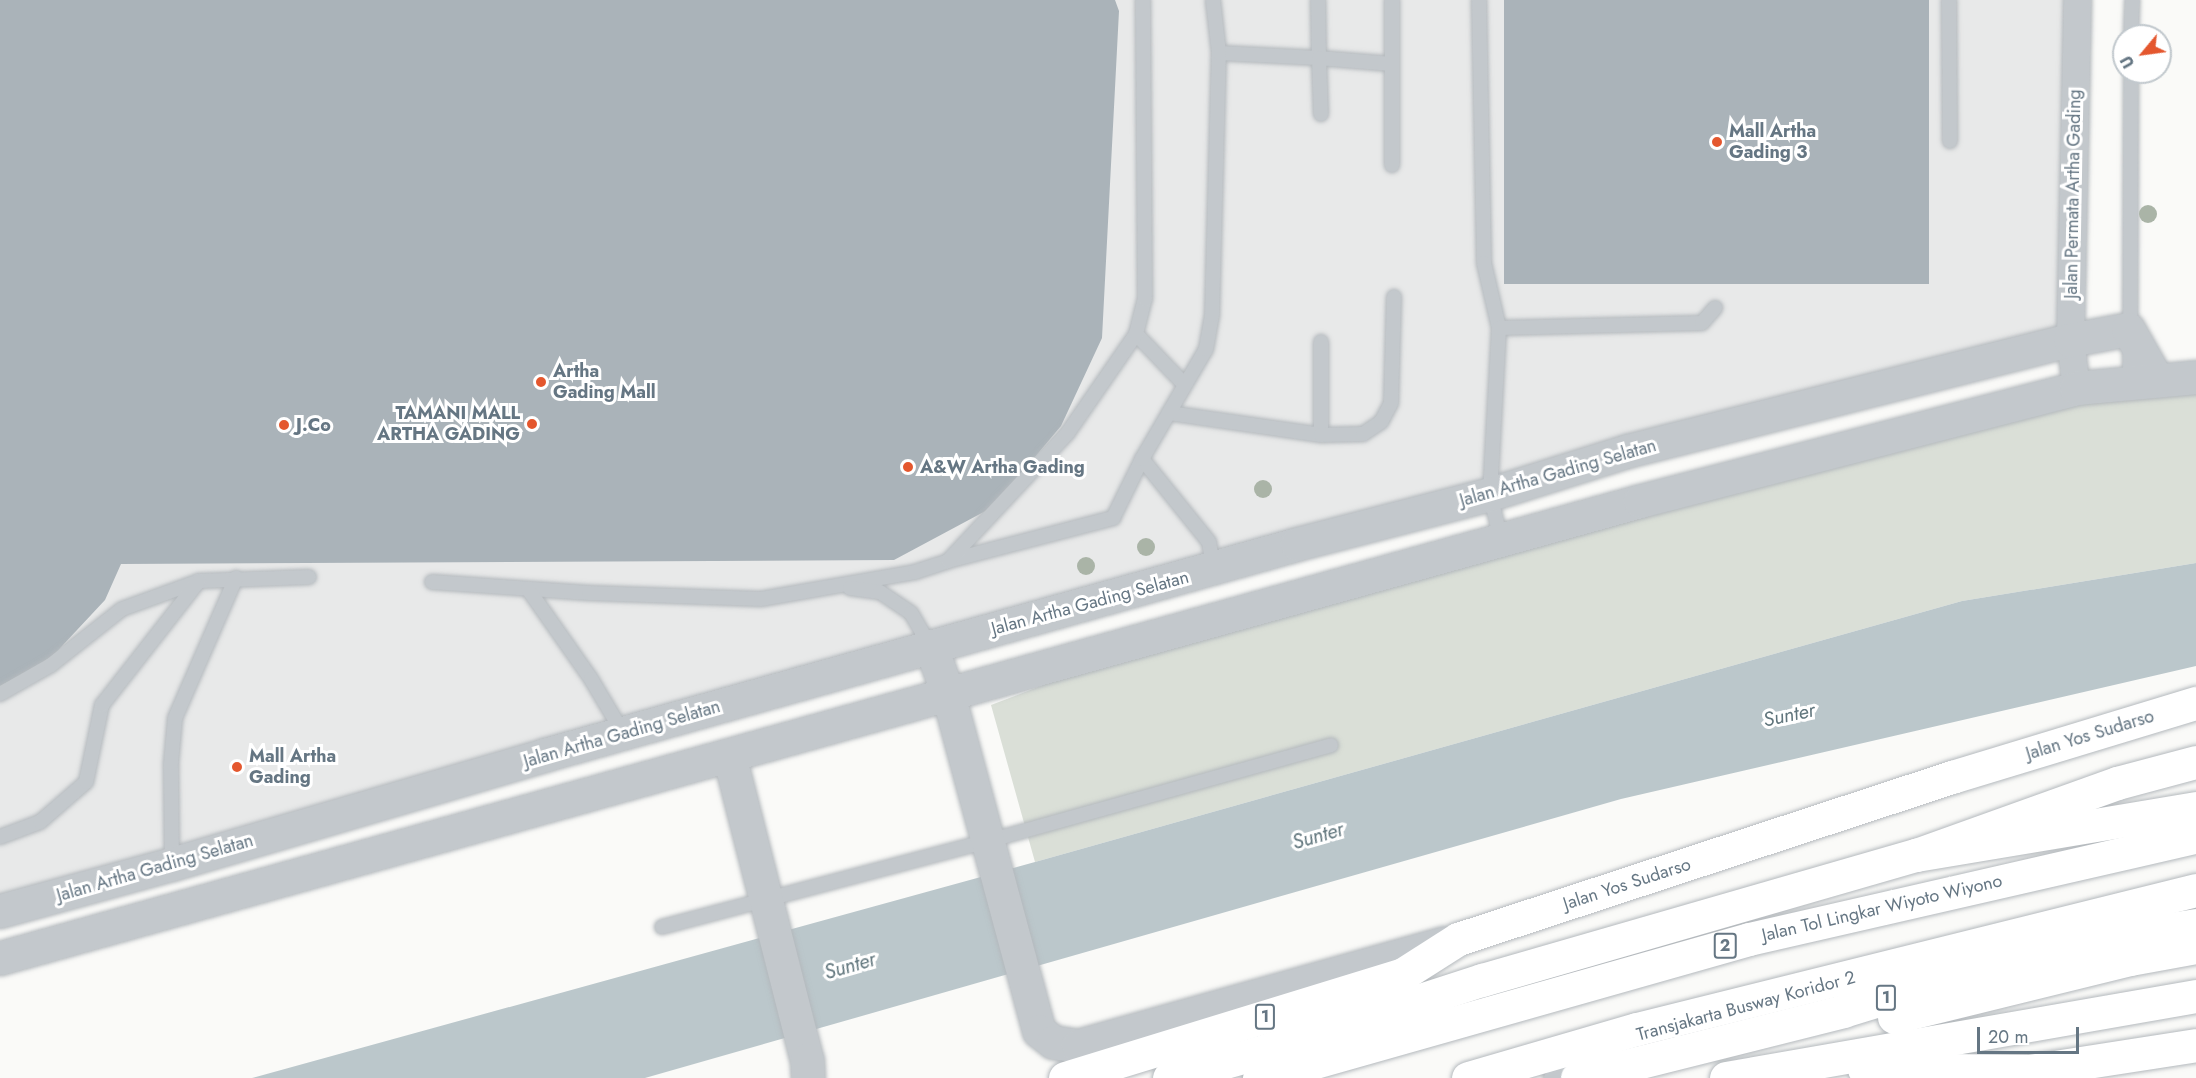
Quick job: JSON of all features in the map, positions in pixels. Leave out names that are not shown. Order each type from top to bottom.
[{"type":"highway","name":"Jalan Yos Sudarso","points":[[1065,1078],[1403,974],[1458,939],[1952,777],[2196,703]]},
{"type":"highway","points":[[1169,1078],[1257,1053],[1482,980],[1916,855],[2117,783],[2196,762]]},
{"type":"highway","points":[[1916,855],[2196,808]]},
{"type":"highway","name":"Jalan Tol Lingkar Wiyoto Wiyono","points":[[1259,1078],[1749,939],[2196,837]]},
{"type":"highway","points":[[1468,1078],[1637,1029],[2196,890]]},
{"type":"highway","name":"1","points":[[1577,1078],[1843,1011],[1943,980],[2125,936],[2196,925]]},
{"type":"highway","points":[[1662,1078],[1669,1073],[1954,1002],[2130,959],[2196,947]]},
{"type":"highway","points":[[1726,1078],[2196,996]]},
{"type":"highway","points":[[1785,1068],[2029,1071],[2196,1045]]},
{"type":"street","name":"Jalan Permata Artha Gading","points":[[2076,388],[2070,340],[2077,0]]},
{"type":"street","name":"Jalan Artha Gading Selatan","points":[[0,911],[172,864],[623,733],[1214,568],[1490,494],[1627,451],[2070,340],[2128,329]]},
{"type":"street","points":[[2128,329],[2143,380]]},
{"type":"street","points":[[0,958],[179,908],[952,707],[1226,615],[1640,501],[2076,388],[2143,380],[2196,377]]},
{"type":"street","points":[[1214,568],[1226,615]]},
{"type":"street","points":[[931,647],[952,707],[1039,1031],[1053,1042],[1078,1047],[1458,939]]},
{"type":"street","points":[[731,763],[808,1069]]},
{"type":"street","points":[[172,864],[179,908]]},
{"type":"lane","points":[[948,561],[1067,434],[1136,334],[1145,299],[1143,0]]},
{"type":"lane","points":[[432,582],[528,589],[761,599],[915,572],[948,561],[1113,518],[1142,459],[1206,349],[1212,315],[1219,53],[1213,0]]},
{"type":"lane","points":[[1318,0],[1321,114]]},
{"type":"lane","points":[[1392,0],[1392,165]]},
{"type":"lane","points":[[1479,0],[1484,263],[1500,328],[1490,494],[1501,541]]},
{"type":"lane","points":[[1949,0],[1950,141]]},
{"type":"lane","points":[[2131,24],[2132,0]]},
{"type":"lane","points":[[1219,53],[1392,64]]},
{"type":"lane","points":[[2128,329],[2131,84]]},
{"type":"lane","points":[[1169,413],[1321,435],[1363,434],[1381,422],[1392,403],[1394,297]]},
{"type":"lane","points":[[1500,328],[1702,323],[1715,308]]},
{"type":"lane","points":[[1136,334],[1184,384]]},
{"type":"lane","points":[[1321,342],[1321,435]]},
{"type":"lane","points":[[1142,459],[1209,542],[1214,568]]},
{"type":"lane","points":[[0,694],[51,665],[122,609],[199,581],[309,577]]},
{"type":"lane","points":[[172,864],[171,764],[175,718],[236,578]]},
{"type":"lane","points":[[0,837],[40,822],[86,782],[102,705],[199,581]]},
{"type":"lane","points":[[839,586],[880,592],[911,613],[931,647]]},
{"type":"lane","points":[[528,589],[591,680],[623,733]]},
{"type":"lane","points":[[662,927],[763,886],[987,836],[1331,745]]},
{"type":"lane","points":[[1916,855],[2085,838],[2196,819]]},
{"type":"lane","name":"Transjakarta Busway Koridor 2","points":[[1551,1078],[1792,1011],[2014,954],[2196,913]]},
{"type":"shaded area","points":[[0,0],[2077,0],[2070,340],[0,912]]},
{"type":"shaded area","points":[[2196,377],[2196,563],[1962,601],[1035,862],[991,705],[1226,615],[1640,501]]},
{"type":"water","name":"Sunter","points":[[2196,563],[2196,666],[1621,799],[645,1078],[252,1078],[1035,862],[1962,601]]},
{"type":"building","name":"Artha Gading Mall","points":[[0,0],[1115,0],[1119,11],[1102,338],[1061,426],[993,507],[894,560],[121,564],[105,600],[49,660],[0,686]]},
{"type":"building","name":"Mall Artha Gading 3","points":[[1504,0],[1929,0],[1929,284],[1504,284]]},
{"type":"place","name":"Mall Artha Gading 3","points":[[1717,142]]},
{"type":"place","name":"Artha Gading Mall","points":[[541,382]]},
{"type":"place","name":"TAMANI MALL ARTHA GADING","points":[[532,424]]},
{"type":"place","name":"J.Co","points":[[284,425]]},
{"type":"place","name":"A&W Artha Gading","points":[[908,467]]},
{"type":"place","name":"Mall Artha Gading","points":[[237,767]]}]
